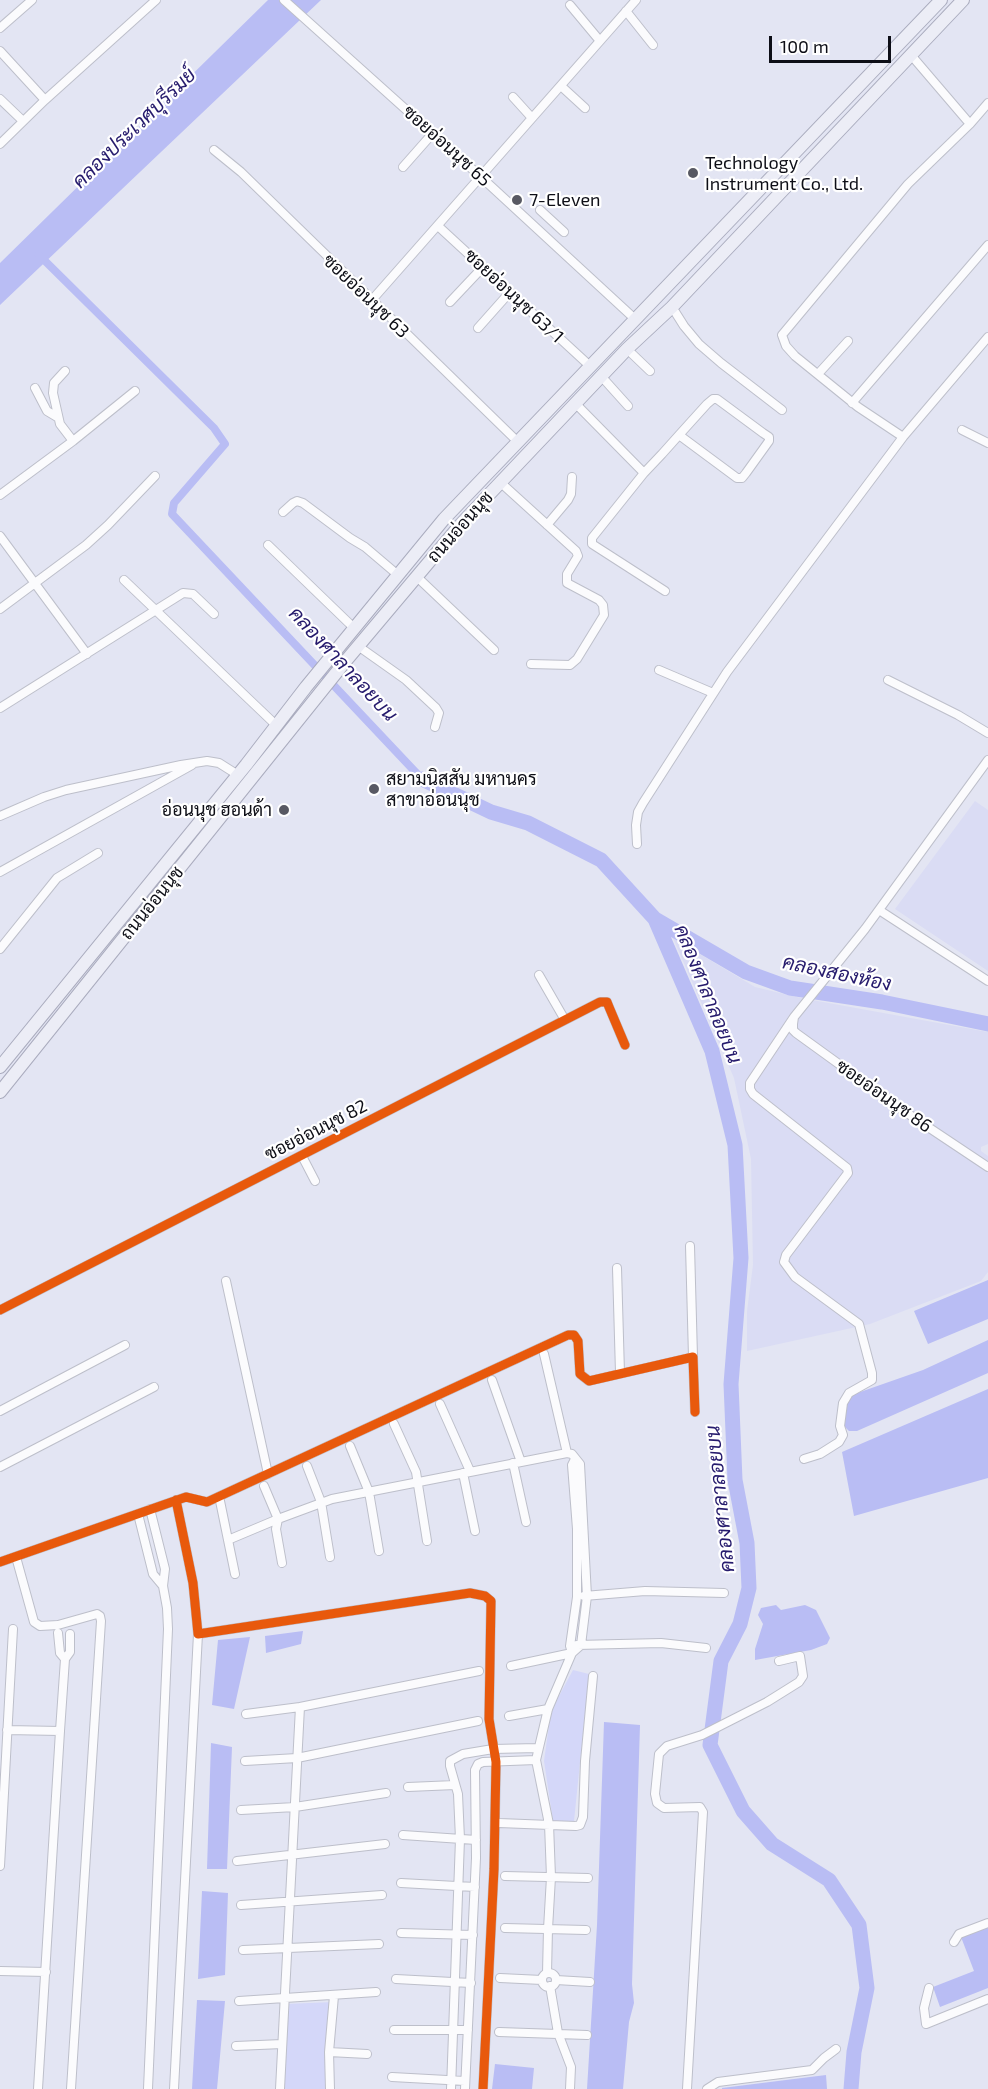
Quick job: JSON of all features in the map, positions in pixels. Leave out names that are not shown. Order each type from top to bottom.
[{"type":"main road","name":"ถนนอ่อนนุช","points":[[0,1067],[444,519],[941,0]]},
{"type":"main road","name":"ถนนอ่อนนุช","points":[[0,1092],[416,576],[500,482],[627,348],[672,307],[963,0]]},
{"type":"main road","points":[[761,187],[773,199]]},
{"type":"main road","points":[[636,320],[647,330]]},
{"type":"street","points":[[0,28],[32,0]]},
{"type":"street","points":[[0,144],[45,100],[156,0]]},
{"type":"street","name":"ซอยอ่อนนุช 65","points":[[284,0],[433,133],[636,320]]},
{"type":"street","points":[[371,301],[636,0]]},
{"type":"street","points":[[570,5],[600,41]]},
{"type":"street","points":[[627,11],[653,45]]},
{"type":"street","points":[[0,51],[45,100]]},
{"type":"street","points":[[910,55],[970,124]]},
{"type":"street","points":[[561,86],[585,108]]},
{"type":"street","points":[[513,97],[532,118]]},
{"type":"street","points":[[0,99],[23,121]]},
{"type":"street","points":[[903,437],[852,403],[786,346],[782,335],[908,184],[970,124],[988,103]]},
{"type":"street","points":[[403,167],[433,133]]},
{"type":"street","name":"ซอยอ่อนนุช 63","points":[[214,150],[241,172],[518,442]]},
{"type":"street","points":[[540,210],[564,232]]},
{"type":"street","points":[[543,234],[553,222]]},
{"type":"street","name":"ซอยอ่อนนุช 63/1","points":[[438,226],[591,367]]},
{"type":"street","points":[[852,403],[988,245]]},
{"type":"street","points":[[450,302],[483,267]]},
{"type":"street","points":[[478,328],[510,292]]},
{"type":"street","points":[[672,307],[687,331],[699,344],[782,410]]},
{"type":"street","points":[[637,844],[636,825],[643,802],[733,663],[903,437],[988,337]]},
{"type":"street","points":[[818,374],[848,341]]},
{"type":"street","points":[[627,348],[650,372]]},
{"type":"street","points":[[64,371],[54,383],[53,393],[57,417],[73,441]]},
{"type":"street","points":[[602,376],[628,406]]},
{"type":"street","points":[[35,388],[46,411],[57,417]]},
{"type":"street","points":[[0,495],[135,391]]},
{"type":"street","points":[[665,591],[592,544],[592,538],[644,473],[679,435],[713,399],[717,399],[764,433],[769,437],[769,441],[742,478],[737,478],[679,435]]},
{"type":"street","points":[[575,403],[644,473]]},
{"type":"street","points":[[962,430],[988,443]]},
{"type":"street","points":[[0,609],[86,545],[155,476]]},
{"type":"street","points":[[547,525],[568,500],[572,477]]},
{"type":"street","points":[[500,482],[576,551],[578,556],[567,574],[567,583],[599,600],[603,605],[604,615],[577,658],[570,665],[531,663]]},
{"type":"street","points":[[283,512],[293,503],[303,502],[365,547],[398,575]]},
{"type":"street","points":[[0,536],[3,548],[35,582],[87,654]]},
{"type":"street","points":[[268,545],[355,629]]},
{"type":"street","points":[[416,576],[494,651]]},
{"type":"street","points":[[124,580],[277,726]]},
{"type":"street","points":[[0,708],[183,593],[194,594],[214,614]]},
{"type":"street","points":[[358,646],[406,680],[436,708],[439,713],[435,727]]},
{"type":"street","points":[[659,670],[713,693]]},
{"type":"street","points":[[888,680],[958,715],[988,733]]},
{"type":"street","points":[[804,1459],[820,1454],[839,1442],[843,1435],[840,1426],[843,1403],[849,1393],[872,1380],[859,1324],[795,1277],[784,1262],[786,1256],[848,1173],[848,1168],[753,1094],[750,1083],[805,1002],[879,910],[988,760]]},
{"type":"street","points":[[0,872],[198,762]]},
{"type":"street","points":[[0,816],[66,790],[198,762],[219,763],[238,775]]},
{"type":"street","points":[[0,949],[57,878],[98,853]]},
{"type":"street","points":[[879,910],[988,981]]},
{"type":"street","points":[[539,975],[565,1020]]},
{"type":"street","name":"ซอยอ่อนนุช 82","points":[[0,1310],[600,1002],[607,1002],[625,1045]]},
{"type":"street","name":"ซอยอ่อนนุช 86","points":[[794,1017],[793,1030],[796,1033],[901,1109],[988,1167]]},
{"type":"street","points":[[302,1156],[315,1181]]},
{"type":"street","points":[[690,1246],[695,1412]]},
{"type":"street","points":[[617,1268],[620,1373]]},
{"type":"street","points":[[226,1281],[268,1474]]},
{"type":"street","points":[[0,1562],[186,1497],[207,1502],[568,1335],[574,1335],[578,1341],[580,1374],[589,1381],[693,1357]]},
{"type":"street","points":[[0,1411],[126,1345]]},
{"type":"street","points":[[544,1354],[567,1453]]},
{"type":"street","points":[[492,1380],[517,1463],[526,1522]]},
{"type":"street","points":[[0,1467],[154,1387]]},
{"type":"street","points":[[440,1404],[467,1472],[475,1531]]},
{"type":"street","points":[[394,1424],[416,1472],[427,1541]]},
{"type":"street","points":[[350,1446],[369,1492],[379,1551]]},
{"type":"street","points":[[228,1540],[321,1502],[467,1472],[567,1453],[572,1454],[580,1464],[581,1645]]},
{"type":"street","points":[[308,1466],[321,1502],[330,1557]]},
{"type":"street","points":[[264,1486],[278,1519],[276,1529],[282,1563]]},
{"type":"street","points":[[174,2089],[198,1634],[193,1583],[176,1500]]},
{"type":"street","points":[[220,1501],[235,1574]]},
{"type":"street","points":[[148,2089],[168,1629],[163,1586],[165,1569],[150,1509]]},
{"type":"street","points":[[138,1514],[153,1574],[163,1586]]},
{"type":"street","points":[[16,1557],[34,1622],[40,1626],[58,1630],[69,1628],[97,1614],[101,1621],[71,2089]]},
{"type":"street","points":[[582,1597],[645,1591],[724,1593]]},
{"type":"street","points":[[198,1634],[470,1593],[485,1596],[491,1601],[489,1719],[496,1762],[494,1869],[483,2089]]},
{"type":"street","points":[[545,1977],[551,1877],[549,1824],[536,1761],[537,1748],[548,1709],[571,1649],[582,1597]]},
{"type":"street","points":[[38,2089],[65,1659],[70,1652],[69,1628]]},
{"type":"street","points":[[0,1866],[13,1629]]},
{"type":"street","points":[[58,1630],[60,1653],[65,1659]]},
{"type":"street","points":[[511,1666],[581,1645],[661,1643],[706,1648]]},
{"type":"street","points":[[687,2089],[703,1812],[700,1807],[664,1808],[657,1803],[655,1794],[659,1754],[667,1746],[702,1735],[767,1702],[799,1682],[803,1676],[800,1656],[779,1661]]},
{"type":"street","points":[[246,1714],[300,1707],[479,1671]]},
{"type":"street","points":[[500,1823],[580,1825],[583,1817],[585,1761],[593,1676]]},
{"type":"street","points":[[280,2089],[300,1707]]},
{"type":"street","points":[[509,1716],[548,1709]]},
{"type":"street","points":[[245,1761],[297,1758],[478,1722]]},
{"type":"street","points":[[7,1730],[60,1731]]},
{"type":"street","points":[[451,2085],[458,1935],[460,1813],[450,1761],[463,1754],[494,1749],[537,1748]]},
{"type":"street","points":[[392,2077],[465,2085],[475,1887],[475,1770],[478,1764],[483,1762],[536,1761]]},
{"type":"street","points":[[408,1787],[455,1785]]},
{"type":"street","points":[[241,1810],[295,1807],[386,1793]]},
{"type":"street","points":[[403,1834],[476,1840]]},
{"type":"street","points":[[237,1861],[385,1844]]},
{"type":"street","points":[[505,1876],[588,1878]]},
{"type":"street","points":[[401,1882],[475,1887]]},
{"type":"street","points":[[241,1905],[382,1895]]},
{"type":"street","points":[[954,1942],[959,1934],[988,1923]]},
{"type":"street","points":[[505,1928],[586,1930]]},
{"type":"street","points":[[401,1933],[473,1935]]},
{"type":"street","points":[[243,1950],[379,1944]]},
{"type":"street","points":[[0,1971],[45,1971]]},
{"type":"street","points":[[500,1978],[553,1975],[558,2033],[571,2067],[570,2089]]},
{"type":"street","points":[[396,1979],[471,1983]]},
{"type":"street","points":[[553,1983],[590,1982]]},
{"type":"street","points":[[929,1988],[924,2008],[926,2024],[988,1999]]},
{"type":"street","points":[[239,2001],[376,1992]]},
{"type":"street","points":[[330,2089],[329,2052],[334,1996]]},
{"type":"street","points":[[394,2030],[468,2030]]},
{"type":"street","points":[[499,2032],[587,2035]]},
{"type":"street","points":[[236,2046],[282,2044]]},
{"type":"street","points":[[707,2089],[718,2082],[812,2070],[836,2049]]},
{"type":"street","points":[[329,2052],[368,2054]]},
{"type":"shaded area","points":[[268,0],[321,0],[0,305],[0,263]]},
{"type":"shaded area","points":[[975,801],[988,810],[988,971],[895,909]]},
{"type":"shaded area","points":[[673,938],[755,987],[801,998],[988,1032],[988,1144],[981,1147],[981,1151],[988,1156],[988,1272],[981,1281],[870,1324],[747,1351],[747,1311],[753,1265],[751,1159],[734,1078]]},
{"type":"shaded area","points":[[988,1280],[988,1319],[928,1344],[914,1311]]},
{"type":"shaded area","points":[[988,1340],[988,1373],[857,1431],[849,1431],[843,1425],[843,1398],[923,1370]]},
{"type":"shaded area","points":[[988,1389],[988,1478],[854,1516],[842,1452]]},
{"type":"shaded area","points":[[776,1605],[781,1610],[805,1605],[816,1610],[830,1638],[827,1644],[811,1650],[755,1660],[755,1649],[763,1624],[758,1615],[761,1608]]},
{"type":"shaded area","points":[[303,1631],[301,1644],[266,1653],[265,1636]]},
{"type":"shaded area","points":[[250,1637],[234,1709],[212,1705],[218,1640]]},
{"type":"shaded area","points":[[573,1670],[589,1674],[574,1821],[553,1821],[544,1761],[551,1711]]},
{"type":"shaded area","points":[[604,1722],[640,1725],[632,1984],[634,2003],[629,2022],[623,2089],[587,2089],[597,1925]]},
{"type":"shaded area","points":[[211,1743],[232,1747],[227,1869],[207,1869]]},
{"type":"shaded area","points":[[202,1891],[228,1893],[225,1975],[198,1979]]},
{"type":"shaded area","points":[[988,1926],[988,1988],[940,2007],[933,1987],[974,1971],[961,1937]]},
{"type":"shaded area","points":[[197,2000],[225,2001],[217,2089],[192,2089]]},
{"type":"shaded area","points":[[334,2002],[329,2089],[282,2089],[285,2004]]},
{"type":"shaded area","points":[[495,2064],[534,2068],[532,2089],[492,2089]]},
{"type":"shaded area","points":[[826,2075],[827,2089],[722,2089],[722,2088]]},
{"type":"waterway","name":"คลองศาลาลอยบน","points":[[39,255],[214,428],[225,444],[174,503],[172,514],[422,779]]},
{"type":"waterway","name":"คลองศาลาลอยบน","points":[[422,779],[491,812],[528,823],[601,860],[655,919],[712,1051],[735,1145],[741,1258],[731,1384],[735,1480],[747,1543],[749,1588],[740,1624],[721,1661],[710,1745],[743,1811],[772,1844],[829,1880],[859,1925],[867,1988],[854,2052],[851,2089]]},
{"type":"waterway","name":"คลองสองห้อง","points":[[655,919],[746,972],[790,988],[882,1002],[988,1024]]},
{"type":"cycle path","points":[[0,1310],[600,1002],[607,1002],[625,1045]]},
{"type":"cycle path","points":[[0,1562],[186,1497],[207,1502],[568,1335],[574,1335],[578,1341],[580,1374],[589,1381],[693,1357],[695,1412]]},
{"type":"cycle path","points":[[176,1500],[193,1583],[198,1634],[470,1593],[485,1596],[491,1601],[489,1719],[496,1762],[494,1869],[483,2089]]},
{"type":"place","name":"Technology Instrument Co., Ltd.","points":[[693,173]]},
{"type":"place","name":"7-Eleven","points":[[517,200]]},
{"type":"place","name":"สยามนิสสัน มหานคร สาขาอ่อนนุช","points":[[374,789]]},
{"type":"place","name":"อ่อนนุช ฮอนด้า","points":[[284,810]]},
{"type":"water label","name":"คลองประเวศบุรีรมย์","points":[[134,128]]}]
